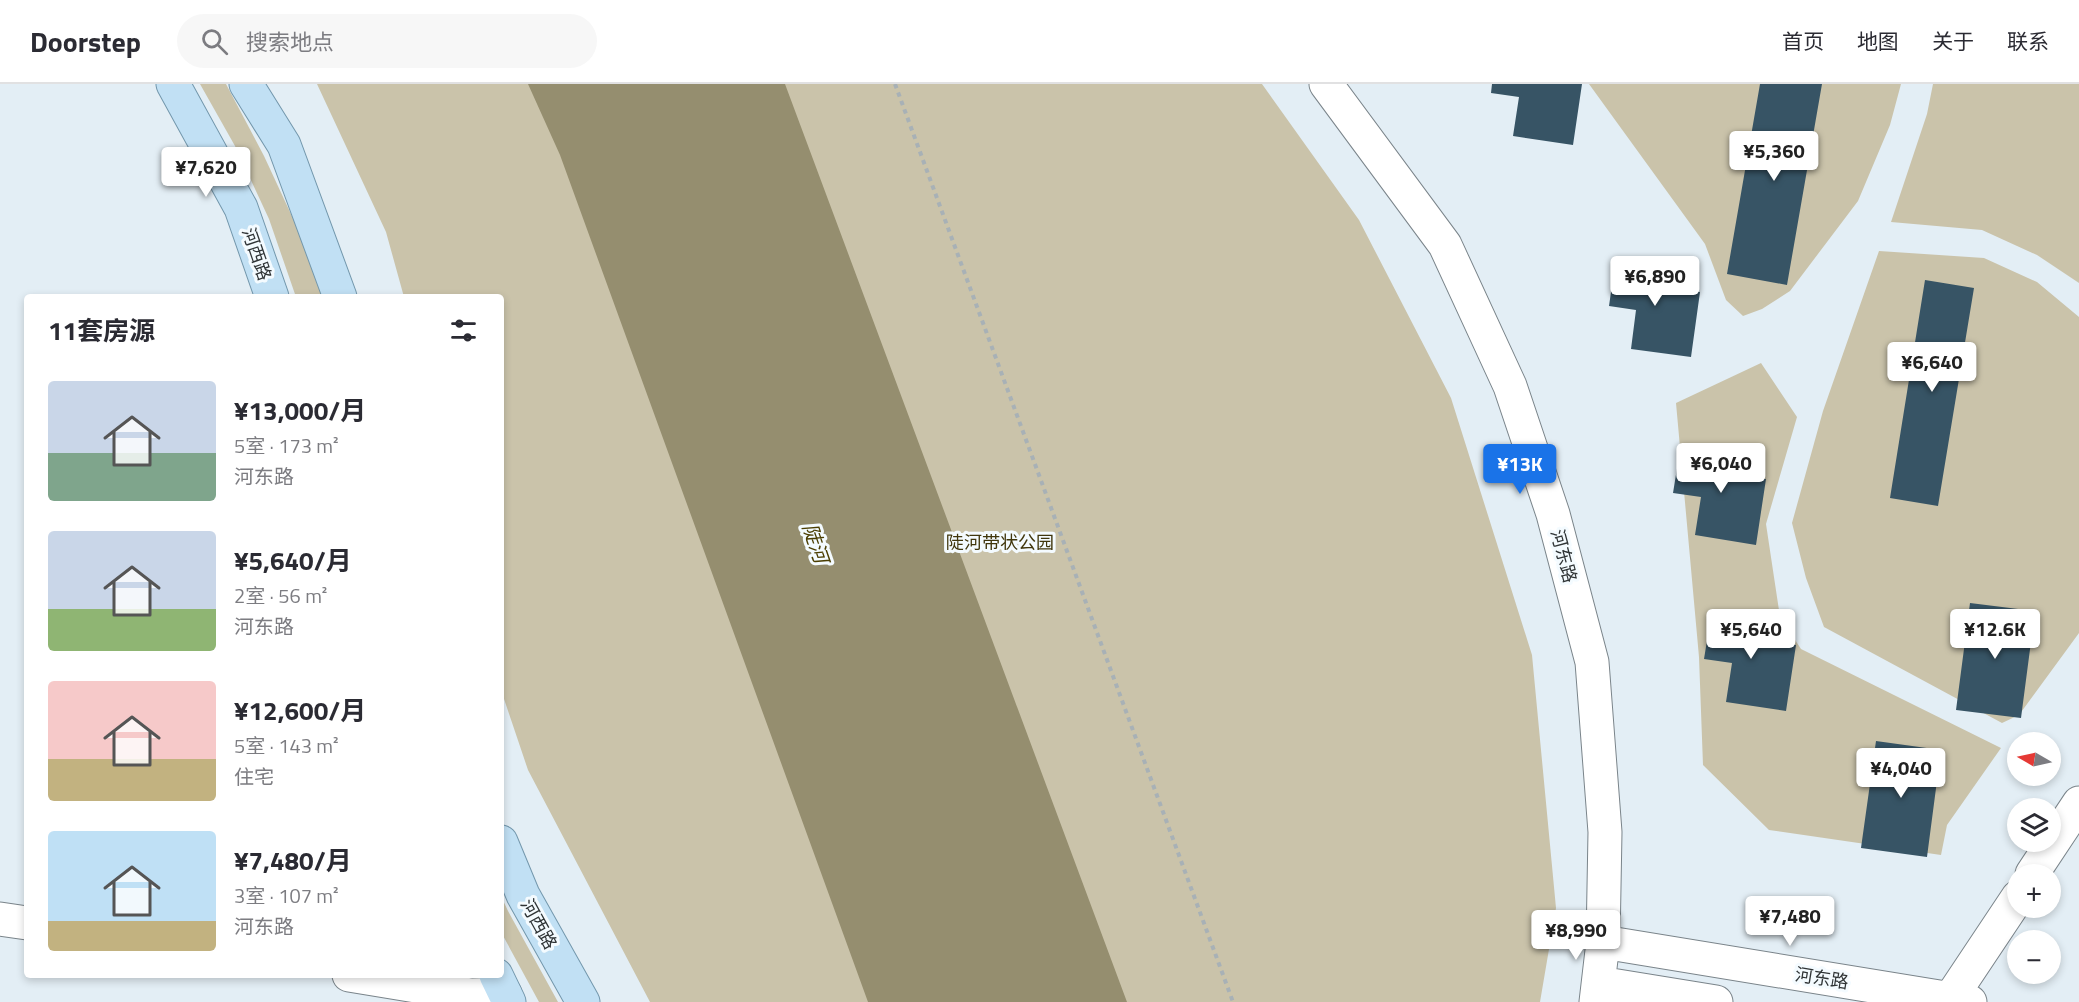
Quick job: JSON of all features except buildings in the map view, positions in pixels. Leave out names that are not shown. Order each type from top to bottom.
[{"type":"main road","name":"河西路","points":[[173,84],[241,208],[271,294]]},
{"type":"main road","points":[[246,84],[284,145],[339,294]]},
{"type":"main road","name":"河西路","points":[[504,849],[523,895],[583,1002]]},
{"type":"street","name":"河东路","points":[[1326,84],[1445,245],[1510,386],[1553,514],[1592,662],[1605,832],[1603,942],[1598,993],[1716,1002]]},
{"type":"street","points":[[2039,864],[2079,803]]},
{"type":"street","points":[[1960,1000],[2007,917]]},
{"type":"street","points":[[0,919],[24,923]]},
{"type":"street","name":"河东路","points":[[1603,942],[1960,1000]]},
{"type":"street","points":[[367,978],[471,995],[504,990]]},
{"type":"path","points":[[896,84],[1233,1002]]},
{"type":"green space","points":[[200,84],[226,84],[264,156],[303,240],[321,294],[295,294],[269,219],[235,146]]},
{"type":"green space","name":"陡河带状公园","points":[[317,84],[1262,84],[1359,220],[1451,398],[1532,655],[1556,908],[1540,1002],[650,1002],[528,770],[504,699],[504,294],[403,294],[386,232]]},
{"type":"green space","points":[[1589,84],[1901,84],[1890,125],[1858,201],[1790,291],[1762,309],[1743,316],[1726,300],[1705,244]]},
{"type":"green space","points":[[1933,84],[2079,84],[2079,283],[2037,255],[1982,230],[1891,222],[1927,114]]},
{"type":"green space","points":[[1879,251],[1984,258],[2037,282],[2079,317],[2079,633],[2019,715],[2002,723],[1824,627],[1806,578],[1792,523],[1823,411]]},
{"type":"green space","points":[[1761,363],[1797,417],[1766,524],[1780,617],[1801,649],[2001,748],[1947,825],[1941,855],[1769,830],[1703,765],[1699,657],[1676,403]]},
{"type":"green space","points":[[504,902],[558,1002],[539,1002],[504,938]]},
{"type":"water","name":"陡河","points":[[528,84],[785,84],[1127,1002],[868,1002],[560,155]]}]
